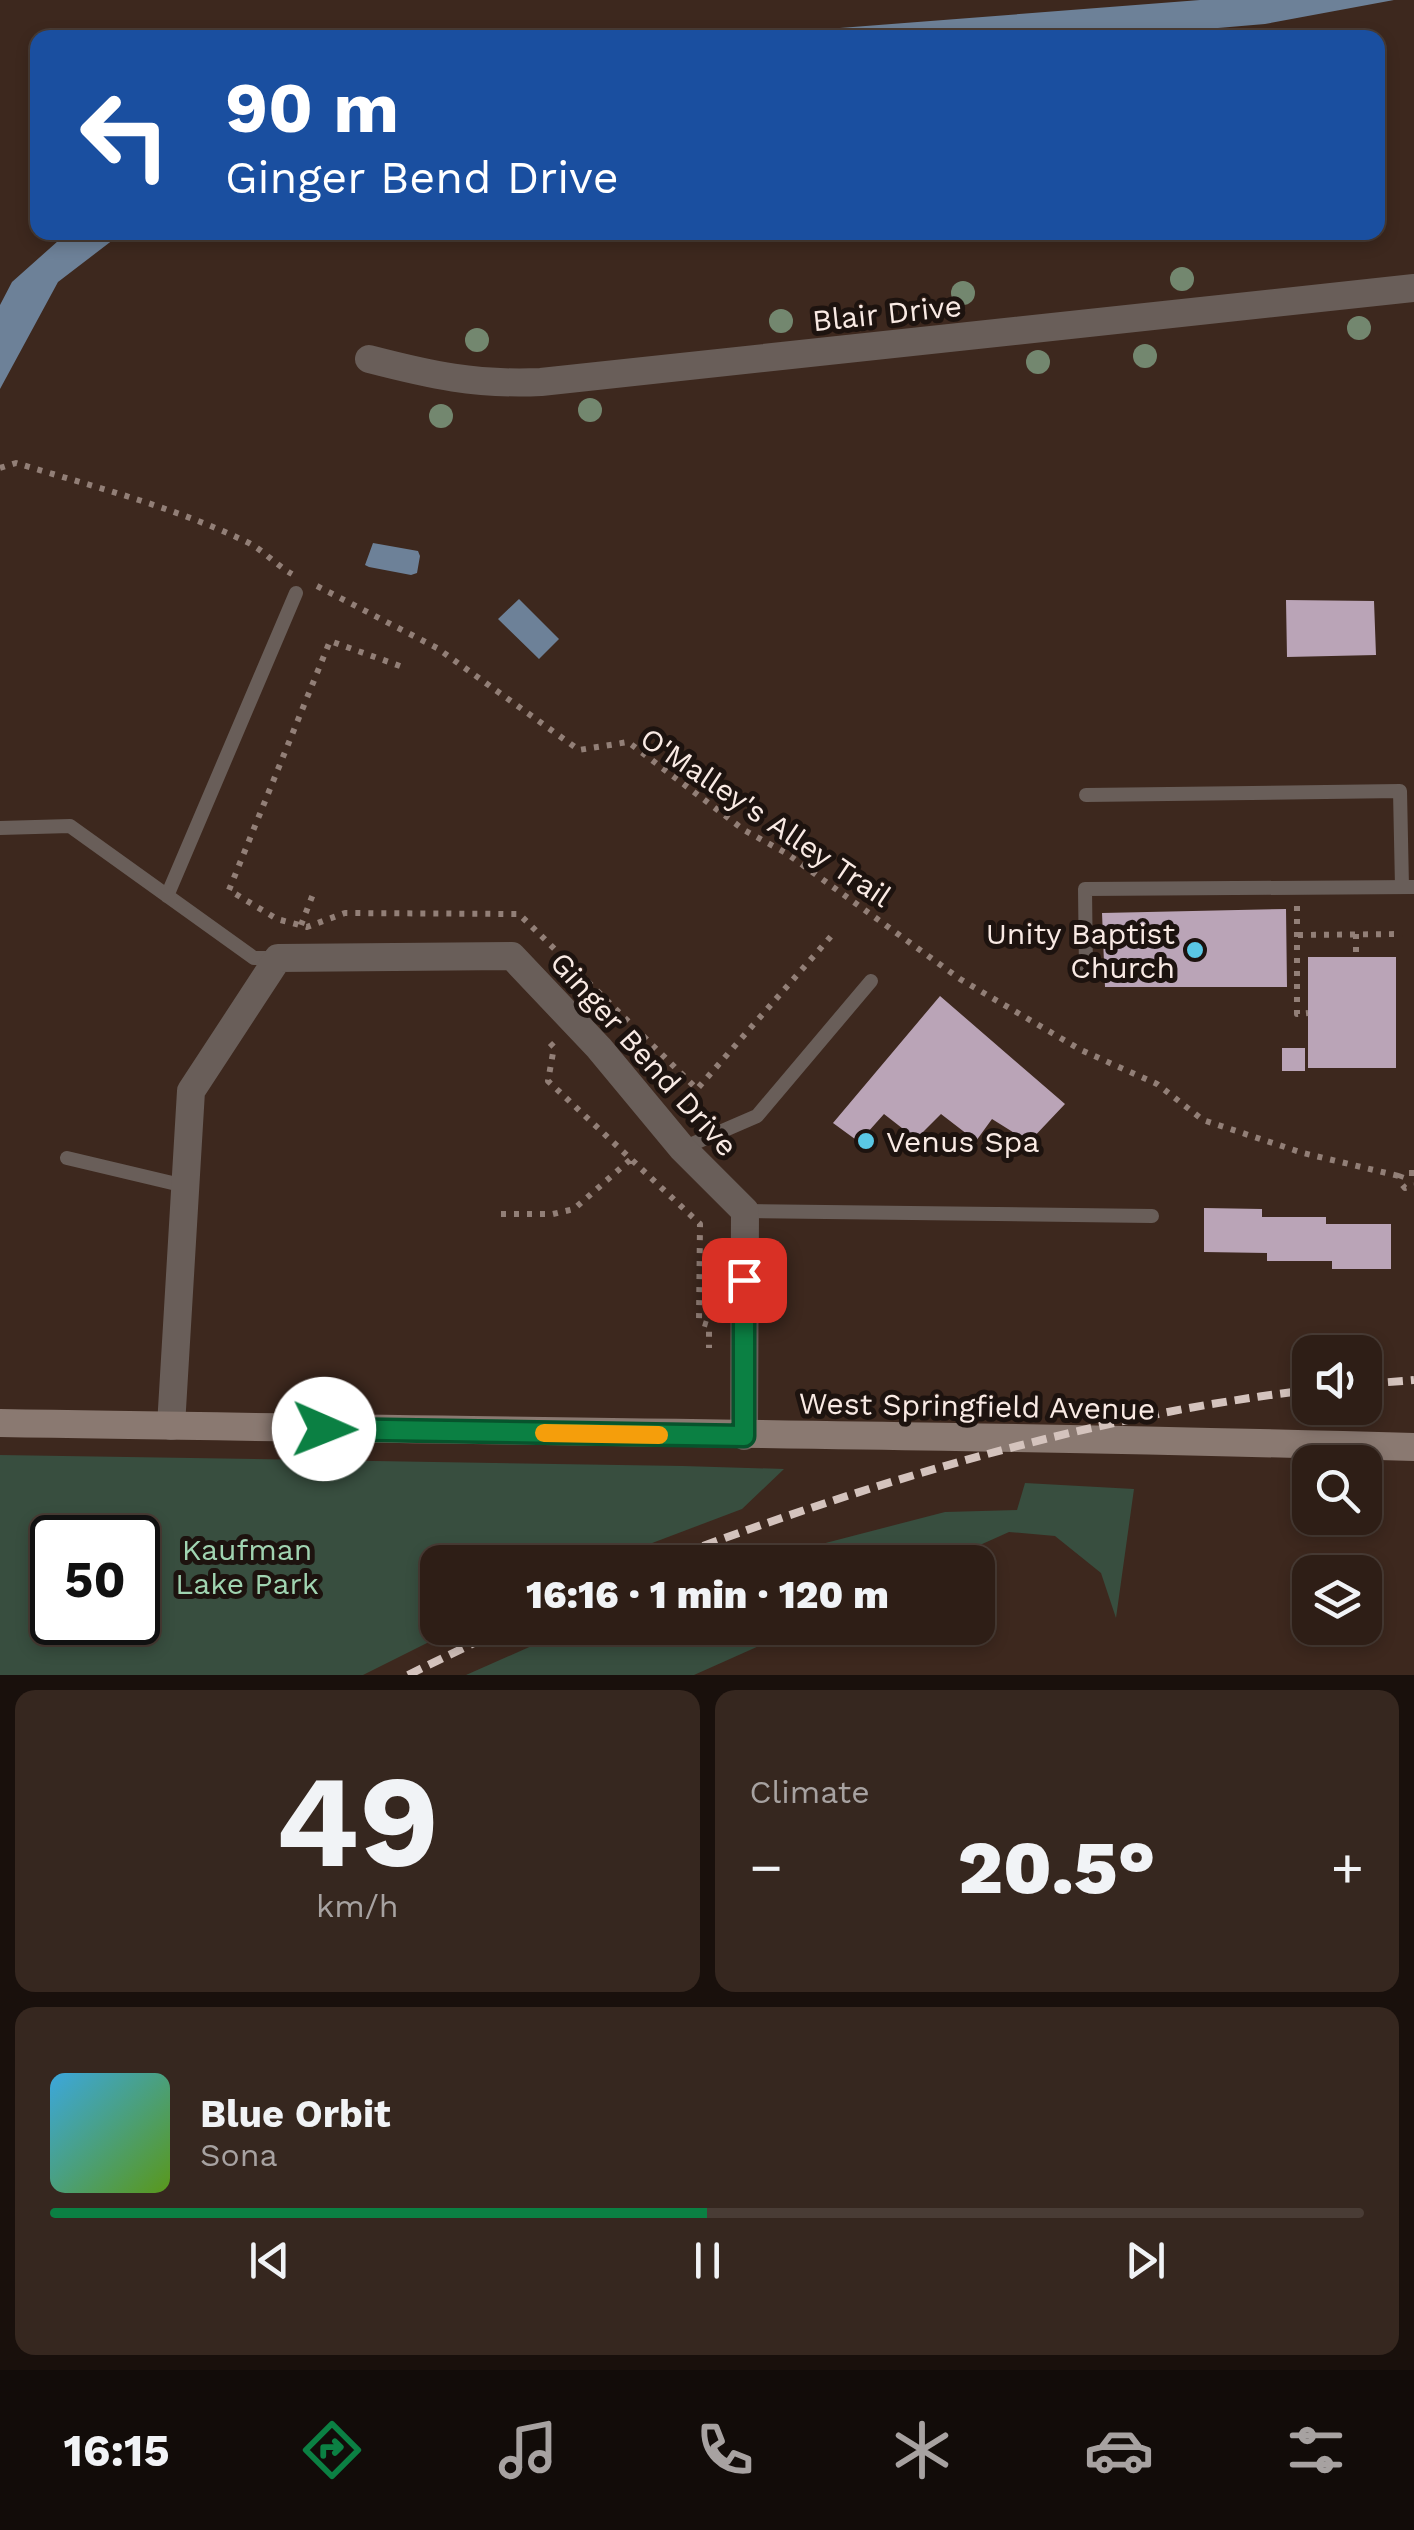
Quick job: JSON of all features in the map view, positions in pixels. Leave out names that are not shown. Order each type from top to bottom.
[{"type":"main road","name":"West Springfield Avenue","points":[[0,1423],[1073,1438],[1414,1447]]},
{"type":"street","name":"Blair Drive","points":[[368,359],[450,380],[494,384],[540,382],[1414,288]]},
{"type":"street","name":"Ginger Bend Drive","points":[[283,958],[512,956],[600,1048],[682,1148],[745,1211]]},
{"type":"street","points":[[171,1426],[191,1091],[283,958]]},
{"type":"street","points":[[744,1436],[745,1211]]},
{"type":"lane","points":[[167,896],[296,593]]},
{"type":"lane","points":[[1086,795],[1400,791],[1408,887],[1085,889],[1086,971]]},
{"type":"lane","points":[[0,828],[70,826],[254,958],[283,958]]},
{"type":"lane","points":[[682,1148],[757,1116],[871,981]]},
{"type":"lane","points":[[67,1158],[185,1186]]},
{"type":"lane","points":[[745,1211],[1152,1216]]},
{"type":"path","name":"O'Malley's Alley Trail","points":[[0,468],[16,463],[158,506],[254,546],[276,566],[437,648],[579,750],[628,742],[744,830],[786,853],[960,979],[1082,1050],[1156,1084],[1203,1120],[1303,1153],[1399,1176]]},
{"type":"path","points":[[400,666],[330,641],[229,890],[277,920],[307,928],[345,912],[519,914],[696,1089],[833,934]]},
{"type":"path","points":[[283,958],[315,889]]},
{"type":"path","points":[[1297,905],[1298,1014],[1308,1013]]},
{"type":"path","points":[[1356,934],[1356,956]]},
{"type":"path","points":[[1298,935],[1402,934]]},
{"type":"path","points":[[543,1036],[554,1047],[548,1081],[700,1224],[700,1322],[709,1326],[709,1348]]},
{"type":"path","points":[[501,1214],[574,1210],[631,1160]]},
{"type":"path","name":"O'Malley's Alley Trail","points":[[1399,1176],[1406,1170],[1414,1173]]},
{"type":"path","name":"O'Malley's Alley Trail","points":[[1399,1176],[1405,1188],[1414,1186]]},
{"type":"green space","name":"Kaufman Lake Park","points":[[0,1455],[784,1469],[742,1509],[647,1545],[420,1545],[423,1645],[363,1675],[0,1675]]},
{"type":"green space","points":[[1025,1483],[1134,1489],[1116,1618],[1101,1573],[1055,1536],[1009,1532],[980,1545],[818,1545],[945,1512],[1017,1510]]},
{"type":"green space","points":[[534,1645],[761,1645],[694,1675],[466,1675]]},
{"type":"water","points":[[1200,0],[1394,0],[1265,24],[1194,30],[814,30]]},
{"type":"water","points":[[59,240],[113,240],[58,282],[0,389],[0,305],[12,282]]},
{"type":"water","points":[[373,543],[418,551],[417,573],[365,565]]},
{"type":"water","points":[[519,599],[559,639],[539,659],[498,619]]},
{"type":"building","points":[[1286,600],[1374,601],[1376,655],[1287,657]]},
{"type":"building","name":"Unity Baptist Church","points":[[1286,909],[1287,987],[1105,987],[1102,913]]},
{"type":"building","points":[[1308,957],[1396,957],[1396,1068],[1308,1068]]},
{"type":"building","points":[[940,996],[1065,1104],[1029,1142],[992,1119],[976,1141],[941,1114],[916,1139],[884,1114],[859,1142],[833,1123]]},
{"type":"building","points":[[1282,1048],[1305,1048],[1305,1071],[1282,1071]]},
{"type":"building","points":[[1204,1208],[1262,1209],[1262,1217],[1326,1217],[1326,1224],[1391,1224],[1391,1269],[1332,1269],[1332,1261],[1267,1261],[1267,1253],[1204,1252]]},
{"type":"railway","points":[[1382,1383],[1414,1380]]},
{"type":"railway","points":[[706,1545],[818,1505],[980,1456],[1144,1417],[1292,1393]]},
{"type":"railway","points":[[408,1675],[470,1645]]},
{"type":"slow traffic","points":[[544,1433],[659,1435]]},
{"type":"place","name":"Unity Baptist Church","points":[[1195,950]]},
{"type":"place","name":"Venus Spa","points":[[866,1141]]},
{"type":"route","points":[[324,1429],[744,1436],[744,1280]]}]
